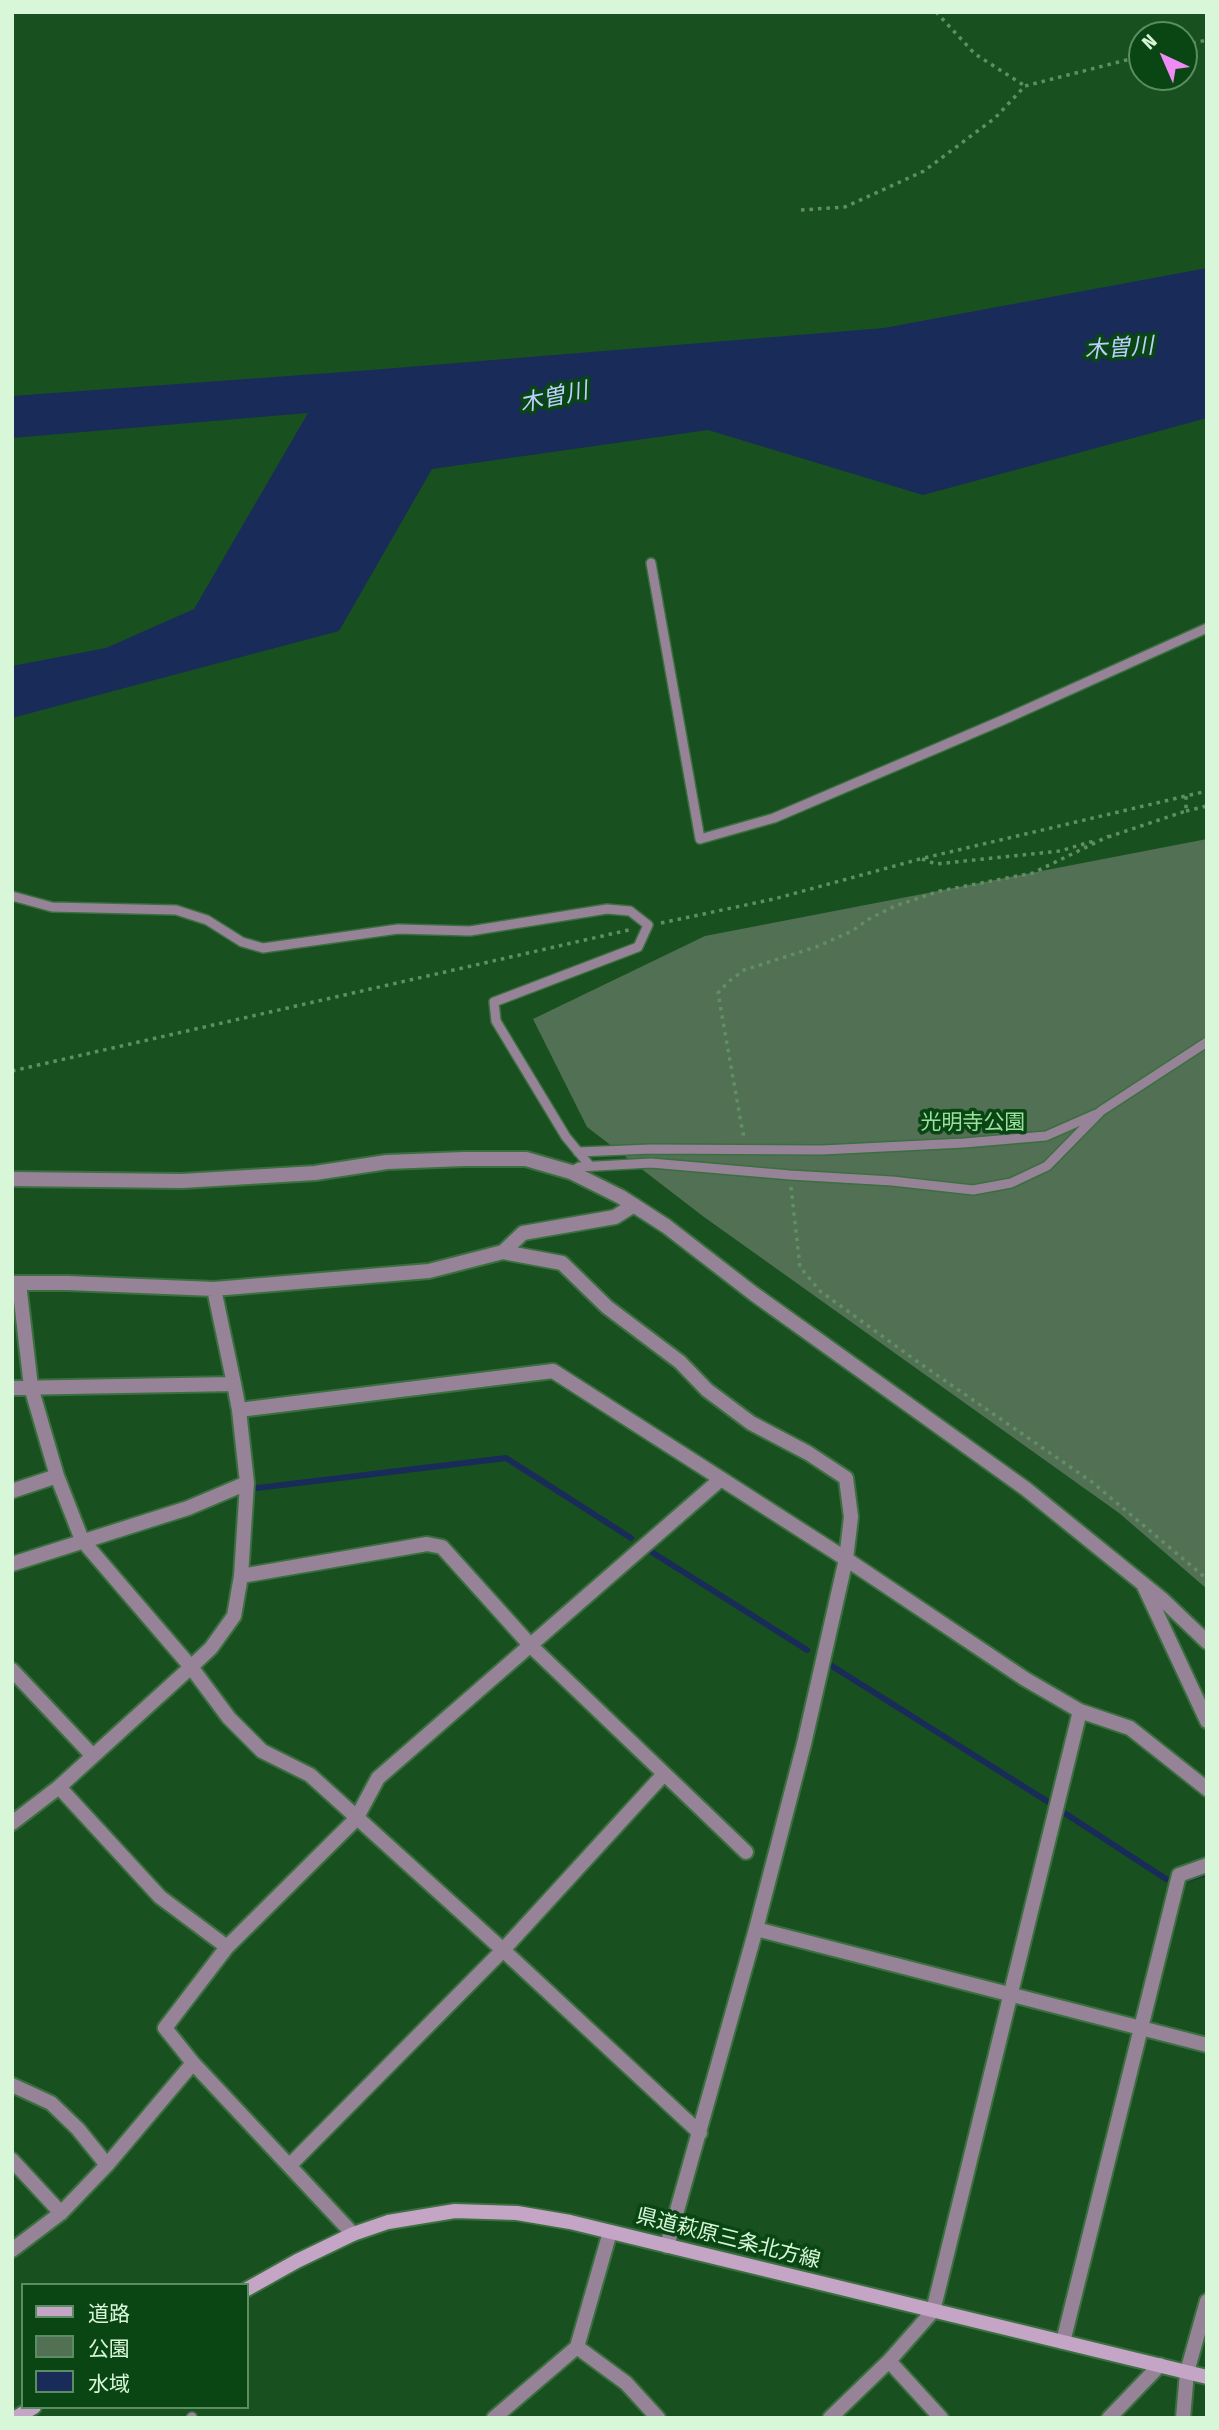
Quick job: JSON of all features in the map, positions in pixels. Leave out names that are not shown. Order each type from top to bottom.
[{"type":"main road","name":"県道萩原三条北方線","points":[[248,2288],[353,2234],[387,2222],[455,2211],[517,2213],[610,2232],[1207,2377]]},
{"type":"main road","points":[[15,2418],[31,2409]]},
{"type":"street","points":[[12,1179],[182,1181],[315,1174],[387,1162],[464,1159],[526,1159],[571,1172],[634,1205],[666,1226],[754,1294],[1026,1489],[1163,1600],[1207,1642]]},
{"type":"street","points":[[503,1252],[523,1233],[614,1217],[634,1205]]},
{"type":"street","points":[[667,2246],[700,2133],[756,1929],[804,1744],[846,1559],[851,1517],[846,1478],[808,1453],[751,1423],[707,1390],[680,1363],[607,1307],[562,1263],[503,1252],[429,1271],[214,1289],[16,1283],[31,1387],[57,1476],[82,1540],[191,1667],[229,1718],[262,1751],[310,1775],[700,2133]]},
{"type":"street","points":[[12,1823],[59,1787],[191,1667],[211,1648],[234,1616],[241,1576],[247,1483],[239,1409],[214,1289]]},
{"type":"street","points":[[239,1409],[553,1371],[846,1559],[1025,1679],[1080,1711],[1130,1728],[1207,1789]]},
{"type":"street","points":[[12,1388],[234,1384]]},
{"type":"street","points":[[12,1491],[57,1476]]},
{"type":"street","points":[[353,2234],[194,2063],[166,2028],[227,1947],[356,1819],[378,1778],[721,1479]]},
{"type":"street","points":[[12,1564],[188,1508],[247,1483]]},
{"type":"street","points":[[241,1576],[427,1544],[442,1547],[531,1646],[746,1852]]},
{"type":"street","points":[[1142,1583],[1207,1721]]},
{"type":"street","points":[[12,1670],[92,1755]]},
{"type":"street","points":[[830,2418],[889,2361],[933,2311],[1080,1711]]},
{"type":"street","points":[[290,2165],[503,1950],[664,1774]]},
{"type":"street","points":[[59,1787],[160,1897],[227,1947]]},
{"type":"street","points":[[1063,2342],[1179,1875],[1207,1865]]},
{"type":"street","points":[[756,1929],[1207,2045]]},
{"type":"street","points":[[12,2250],[61,2213],[107,2165],[194,2063]]},
{"type":"street","points":[[12,2085],[51,2103],[78,2129],[107,2165]]},
{"type":"street","points":[[12,2160],[61,2213]]},
{"type":"street","points":[[494,2418],[576,2347],[610,2232]]},
{"type":"street","points":[[1183,2418],[1187,2372],[1207,2301]]},
{"type":"street","points":[[576,2347],[626,2383],[658,2418]]},
{"type":"street","points":[[889,2361],[941,2418]]},
{"type":"street","points":[[1109,2418],[1160,2365]]},
{"type":"lane","points":[[651,563],[700,839],[774,818],[1003,720],[1207,628]]},
{"type":"lane","points":[[12,896],[52,907],[176,910],[207,920],[242,942],[263,948],[398,929],[470,932],[607,909],[630,911],[649,925],[638,947],[494,1002],[496,1021],[566,1137],[590,1166]]},
{"type":"lane","points":[[578,1152],[651,1149],[822,1150],[1046,1136],[1101,1111],[1207,1042]]},
{"type":"lane","points":[[571,1172],[579,1167],[651,1163],[892,1181],[973,1190],[1011,1183],[1047,1166],[1101,1111]]},
{"type":"path","points":[[936,12],[975,54],[1025,86]]},
{"type":"path","points":[[801,210],[845,207],[924,171],[996,118],[1025,86],[1128,60]]},
{"type":"path","points":[[12,1071],[649,925],[774,899],[920,859],[1207,791]]},
{"type":"path","points":[[1186,796],[1186,811]]},
{"type":"path","points":[[920,859],[936,864],[1060,851],[1207,806]]},
{"type":"path","points":[[754,1135],[743,1134],[718,993],[728,982],[744,970],[828,942],[895,906],[940,891],[1032,873],[1109,836]]},
{"type":"path","points":[[790,1175],[800,1267],[820,1291],[1092,1482],[1207,1578]]},
{"type":"green space","name":"光明寺公園","points":[[1207,839],[1207,1589],[1119,1513],[704,1217],[587,1127],[533,1019],[705,936]]},
{"type":"water","name":"木曽川","points":[[1207,268],[1207,418],[923,495],[708,430],[432,469],[339,631],[12,718],[12,666],[106,648],[194,609],[308,413],[12,438],[12,396],[884,328]]},
{"type":"waterway","points":[[257,1488],[506,1458],[631,1538]]},
{"type":"waterway","points":[[647,1549],[807,1650]]},
{"type":"waterway","points":[[824,1661],[1050,1803]]},
{"type":"waterway","points":[[1063,1812],[1166,1879]]},
{"type":"waterway","points":[[1188,1879],[1207,1873]]}]
